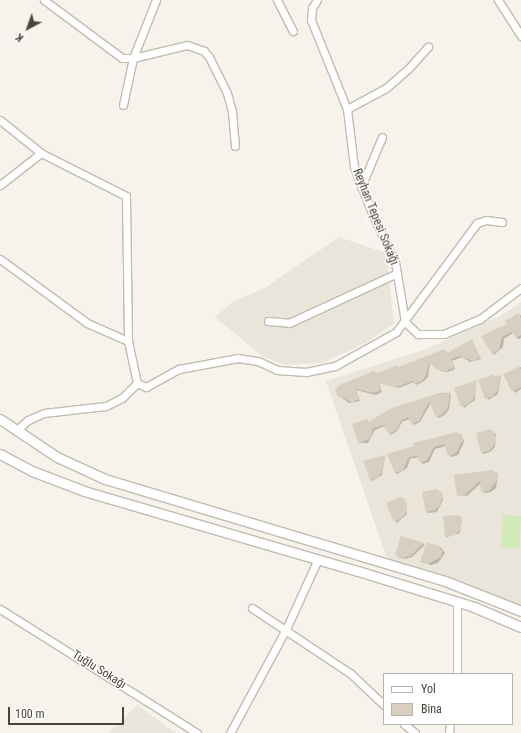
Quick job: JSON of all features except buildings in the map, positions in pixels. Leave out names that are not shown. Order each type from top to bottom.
[{"type":"street","points":[[44,0],[115,55],[122,58],[133,58],[187,45],[204,51],[210,57],[229,98],[235,146]]},
{"type":"street","points":[[124,105],[133,58],[156,0]]},
{"type":"street","points":[[277,0],[293,31]]},
{"type":"street","name":"Reyhan Tepesi Sokağı","points":[[317,0],[312,8],[311,20],[347,109],[354,167],[361,187],[395,262],[405,322]]},
{"type":"street","points":[[498,0],[521,36]]},
{"type":"street","points":[[347,109],[386,88],[408,69],[428,47]]},
{"type":"street","points":[[0,120],[41,153],[126,196],[128,341],[137,383]]},
{"type":"street","points":[[361,187],[382,137]]},
{"type":"street","points":[[0,185],[41,153]]},
{"type":"street","points":[[137,383],[146,387],[179,369],[238,358],[258,361],[277,370],[306,372],[335,366],[396,332],[405,322],[474,226],[486,220],[502,222]]},
{"type":"street","points":[[0,259],[87,323],[128,341]]},
{"type":"street","points":[[268,321],[289,323],[397,273]]},
{"type":"street","points":[[405,322],[418,334],[444,334],[480,319],[521,288]]},
{"type":"street","points":[[16,430],[28,420],[44,413],[106,406],[122,398],[137,383]]},
{"type":"street","points":[[0,419],[57,457],[105,479],[445,581],[521,611]]},
{"type":"street","points":[[0,454],[32,471],[84,491],[318,559],[457,602],[521,626]]},
{"type":"street","points":[[230,733],[286,629],[318,559]]},
{"type":"street","points":[[456,673],[457,602]]},
{"type":"street","name":"Tuğlu Sokağı","points":[[0,608],[197,733]]},
{"type":"street","points":[[252,608],[286,629],[350,673],[383,704]]},
{"type":"street","points":[[405,725],[415,733]]},
{"type":"shaded area","points":[[339,237],[386,253],[394,324],[365,343],[323,363],[284,365],[262,356],[215,317],[236,300],[263,289]]},
{"type":"shaded area","points":[[521,302],[521,611],[388,562],[326,381],[426,349],[500,316]]},
{"type":"shaded area","points":[[137,705],[176,733],[109,733]]},
{"type":"green space","points":[[503,515],[521,516],[519,548],[501,547]]}]
